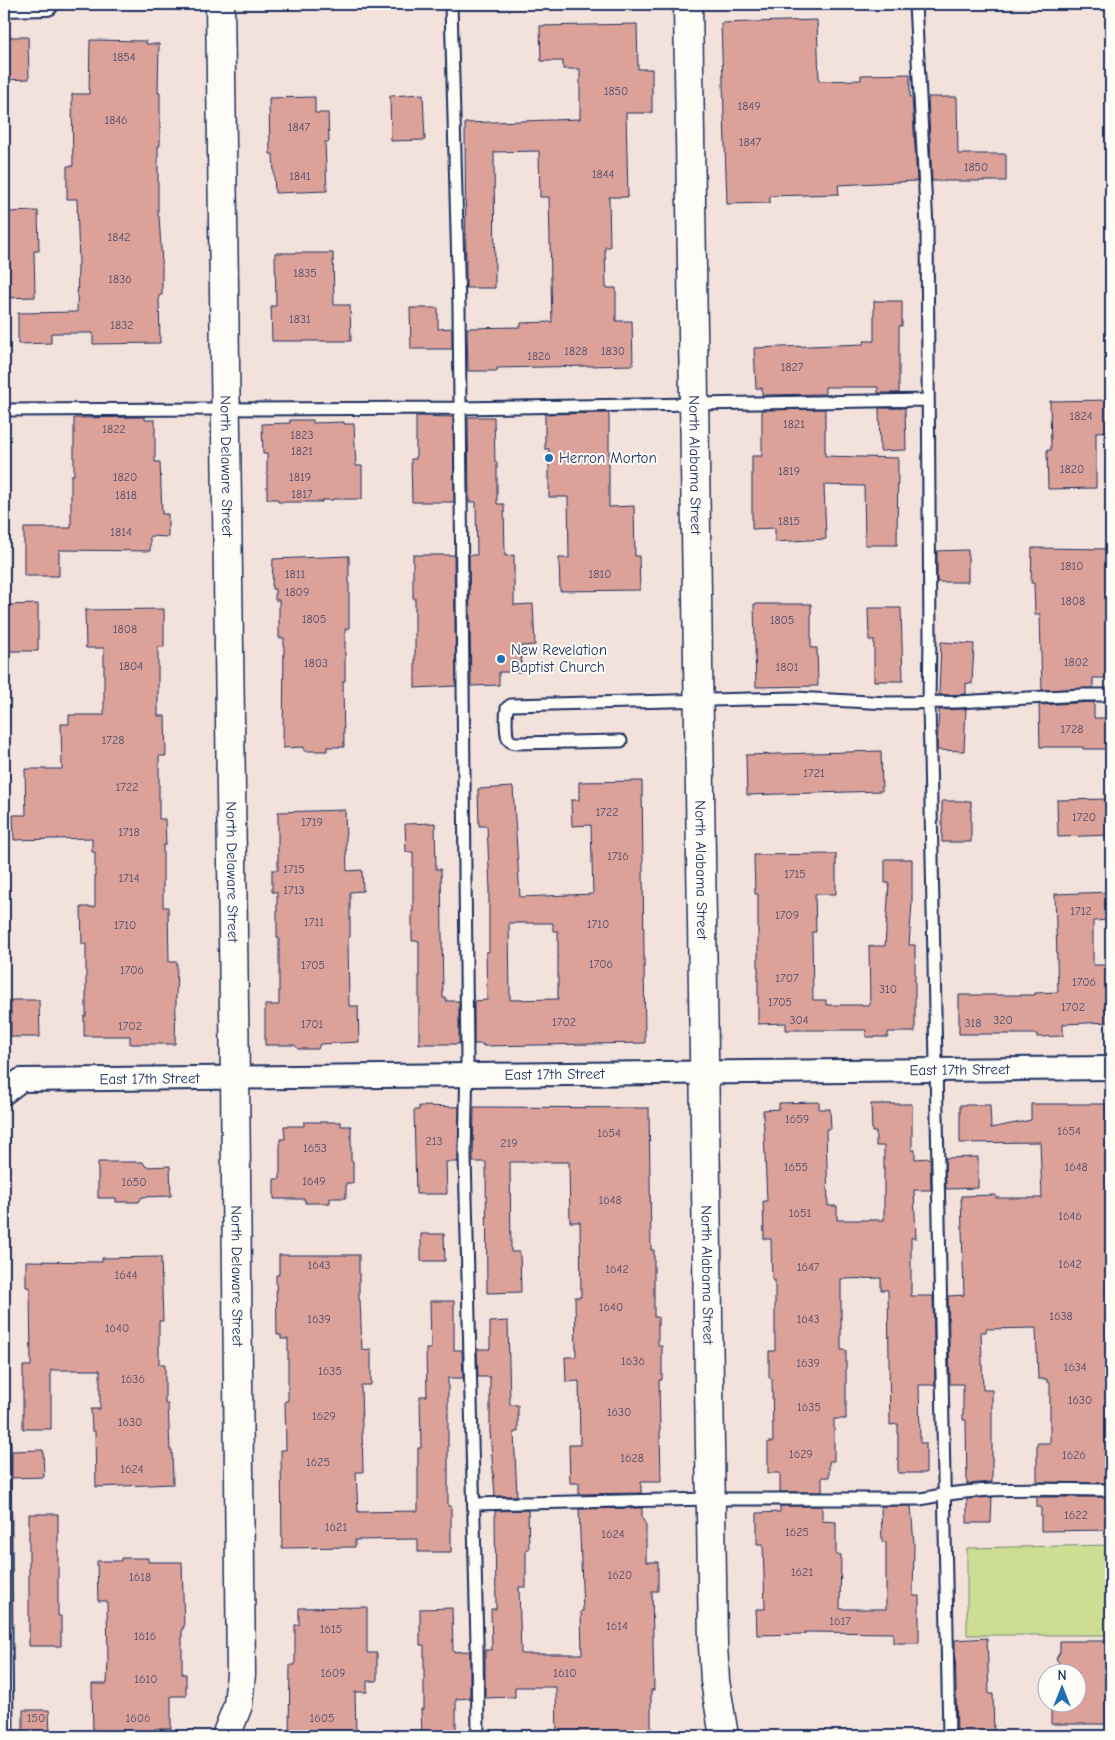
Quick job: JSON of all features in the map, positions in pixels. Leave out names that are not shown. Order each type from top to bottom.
[{"type":"main road","name":"North Delaware Street","points":[[220,4],[242,1674],[238,1705],[226,1736]]},
{"type":"main road","name":"North Alabama Street","points":[[688,4],[713,1645],[724,1736]]},
{"type":"street","points":[[4,4],[48,4]]},
{"type":"street","name":"East 17th Street","points":[[4,1093],[21,1080],[1111,1068]]},
{"type":"lane","points":[[452,4],[460,408],[467,1075],[465,1156],[478,1736]]},
{"type":"lane","points":[[915,4],[927,227],[929,702],[949,1736]]},
{"type":"lane","points":[[4,410],[460,408],[928,400]]},
{"type":"lane","points":[[621,741],[510,742],[507,738],[507,708],[511,705],[794,698],[888,703],[1111,695]]},
{"type":"lane","points":[[4,1442],[7,1736]]},
{"type":"lane","points":[[474,1504],[711,1499],[921,1499],[944,1494],[990,1490],[1111,1490]]},
{"type":"green space","points":[[1111,1545],[1111,1635],[967,1635],[967,1548]]},
{"type":"building","points":[[817,20],[819,81],[861,80],[861,75],[910,74],[910,97],[912,97],[917,181],[838,185],[839,194],[770,196],[770,203],[727,204],[721,23]]},
{"type":"building","points":[[637,24],[638,69],[652,69],[652,113],[626,113],[628,197],[609,197],[610,247],[605,247],[606,288],[616,288],[616,321],[632,321],[633,365],[497,368],[497,371],[468,371],[467,328],[521,327],[521,323],[552,322],[549,197],[540,197],[539,151],[494,152],[495,288],[466,288],[465,123],[580,119],[580,69],[563,69],[563,61],[541,61],[540,26]]},
{"type":"building","points":[[4,37],[28,37],[29,79],[4,80]]},
{"type":"building","points":[[90,40],[146,41],[146,44],[159,44],[160,146],[158,146],[158,216],[162,264],[162,295],[159,295],[160,343],[93,344],[93,333],[51,333],[51,343],[18,344],[18,313],[77,312],[79,265],[77,199],[67,199],[67,166],[73,166],[72,94],[89,94]]},
{"type":"building","points":[[423,94],[425,140],[391,141],[390,96]]},
{"type":"building","points":[[315,97],[315,113],[328,113],[329,142],[325,142],[327,191],[275,193],[273,154],[270,154],[269,98]]},
{"type":"building","points":[[928,97],[957,97],[958,154],[1006,154],[1006,181],[932,181]]},
{"type":"building","points":[[38,211],[39,251],[34,251],[35,297],[4,298],[4,260],[8,259],[7,212]]},
{"type":"building","points":[[275,253],[333,253],[334,305],[350,305],[351,341],[272,341],[271,306],[276,306]]},
{"type":"building","points":[[874,301],[902,301],[902,326],[899,326],[899,393],[878,393],[878,387],[825,387],[825,394],[762,395],[762,388],[756,389],[754,348],[864,344],[864,341],[874,341]]},
{"type":"building","points":[[410,308],[438,308],[438,329],[452,328],[452,349],[411,349]]},
{"type":"building","points":[[1111,400],[1111,431],[1096,432],[1096,488],[1048,489],[1047,450],[1051,450],[1050,401]]},
{"type":"building","points":[[879,408],[905,408],[906,450],[880,451]]},
{"type":"building","points":[[825,409],[825,456],[898,458],[897,545],[865,545],[864,486],[824,485],[826,539],[775,542],[775,528],[752,529],[752,456],[762,456],[762,410]]},
{"type":"building","points":[[609,413],[609,507],[634,506],[635,556],[639,556],[640,590],[560,591],[559,558],[569,558],[568,497],[549,497],[549,449],[545,449],[545,414]]},
{"type":"building","points":[[416,416],[453,417],[454,502],[412,502],[411,459],[416,459]]},
{"type":"building","points":[[145,417],[145,420],[155,420],[155,462],[160,462],[162,514],[168,514],[168,537],[150,536],[150,551],[59,550],[59,576],[24,576],[24,528],[71,528],[71,475],[74,475],[74,418]]},
{"type":"building","points":[[468,417],[494,417],[497,504],[504,504],[505,556],[514,555],[514,605],[533,604],[535,645],[521,646],[522,672],[499,672],[499,685],[471,686],[469,555],[477,555],[476,502],[469,502]]},
{"type":"building","points":[[290,420],[313,420],[313,423],[344,422],[344,424],[354,424],[356,466],[362,466],[362,499],[333,499],[322,500],[322,502],[278,502],[278,499],[267,499],[267,454],[263,454],[262,424],[290,423]]},
{"type":"building","points":[[1032,548],[1111,549],[1111,678],[1093,678],[1093,688],[1042,690],[1040,614],[1035,614],[1034,583],[1031,583]]},
{"type":"building","points":[[968,550],[968,582],[937,582],[937,551]]},
{"type":"building","points":[[413,555],[454,555],[456,686],[415,688]]},
{"type":"building","points":[[349,556],[349,629],[345,629],[345,681],[343,681],[344,747],[327,747],[327,751],[304,751],[304,747],[283,748],[284,638],[279,638],[279,600],[275,600],[275,589],[272,589],[273,559]]},
{"type":"building","points":[[38,604],[38,651],[9,651],[8,605]]},
{"type":"building","points":[[754,604],[811,604],[811,648],[817,648],[818,686],[756,687]]},
{"type":"building","points":[[868,608],[901,608],[903,681],[874,681],[874,640],[869,640]]},
{"type":"building","points":[[164,609],[164,647],[158,647],[158,716],[165,716],[166,756],[159,756],[159,819],[165,819],[166,845],[163,845],[163,907],[168,907],[169,962],[177,962],[175,1044],[130,1044],[130,1036],[84,1036],[84,1016],[86,1016],[86,944],[82,944],[81,907],[95,907],[95,852],[92,852],[92,838],[14,840],[13,815],[26,815],[25,769],[62,769],[61,724],[69,724],[69,715],[104,715],[104,648],[86,648],[85,610]]},
{"type":"building","points":[[941,642],[974,644],[972,684],[966,683],[966,694],[939,695]]},
{"type":"building","points":[[1094,702],[1094,718],[1111,718],[1111,749],[1040,747],[1039,705]]},
{"type":"building","points":[[966,709],[964,751],[937,750],[939,710]]},
{"type":"building","points":[[881,751],[882,791],[747,795],[746,755]]},
{"type":"building","points":[[642,781],[645,1043],[483,1046],[483,1044],[474,1044],[474,1001],[487,1000],[486,952],[489,952],[490,889],[487,826],[479,826],[478,789],[513,787],[520,897],[593,894],[591,825],[572,826],[571,800],[579,800],[579,782]],"holes":[[[509,923],[553,923],[553,931],[558,931],[558,999],[510,1000]]]},
{"type":"building","points":[[1111,799],[1111,835],[1058,837],[1057,800]]},
{"type":"building","points":[[942,801],[971,801],[971,842],[942,842]]},
{"type":"building","points":[[345,810],[347,871],[362,870],[363,891],[350,892],[350,937],[348,938],[349,1006],[358,1006],[359,1042],[320,1044],[318,1049],[298,1049],[295,1045],[265,1045],[265,1005],[279,1005],[277,892],[272,892],[272,870],[278,870],[278,812]]},
{"type":"building","points":[[435,823],[436,869],[441,869],[443,998],[446,998],[446,1001],[459,1001],[459,1044],[419,1044],[419,941],[412,941],[413,852],[406,852],[405,824]]},
{"type":"building","points":[[836,854],[836,894],[815,894],[816,932],[812,932],[813,1000],[826,1000],[826,1005],[870,1005],[869,946],[885,946],[889,883],[885,883],[885,859],[912,859],[912,903],[909,945],[915,945],[915,1032],[888,1032],[888,1037],[866,1037],[866,1030],[786,1030],[786,1023],[758,1024],[758,894],[755,894],[754,855]]},
{"type":"building","points":[[1111,892],[1111,920],[1093,921],[1093,965],[1111,965],[1111,1022],[1063,1024],[1063,1036],[959,1034],[959,995],[1035,995],[1035,993],[1058,992],[1055,894]]},
{"type":"building","points":[[11,1000],[39,1000],[40,1037],[11,1037]]},
{"type":"building","points":[[819,1102],[819,1109],[830,1109],[831,1129],[826,1129],[828,1206],[837,1206],[837,1220],[884,1220],[884,1146],[876,1146],[876,1132],[872,1132],[871,1104],[912,1104],[912,1150],[915,1150],[915,1159],[930,1158],[931,1190],[914,1190],[916,1238],[911,1238],[911,1296],[933,1296],[935,1385],[919,1385],[920,1443],[926,1443],[926,1473],[898,1473],[898,1424],[890,1425],[888,1290],[881,1290],[881,1278],[841,1279],[841,1350],[846,1350],[846,1419],[834,1419],[834,1461],[829,1461],[829,1477],[822,1477],[822,1492],[780,1492],[780,1473],[768,1473],[768,1442],[773,1442],[772,1378],[769,1378],[769,1351],[775,1351],[775,1280],[772,1280],[771,1239],[764,1239],[763,1201],[767,1201],[763,1110],[779,1109],[779,1103]]},
{"type":"building","points":[[1031,1104],[1109,1104],[1111,1279],[1108,1279],[1111,1353],[1111,1483],[1037,1482],[1037,1443],[1050,1443],[1050,1382],[1047,1382],[1047,1379],[1038,1379],[1036,1328],[986,1329],[986,1332],[981,1332],[983,1390],[992,1390],[992,1482],[967,1484],[966,1420],[963,1420],[963,1384],[950,1384],[948,1296],[964,1295],[961,1196],[996,1195],[996,1198],[1042,1198],[1040,1142],[960,1143],[960,1105],[990,1105],[991,1128],[1031,1120]]},
{"type":"building","points":[[419,1106],[459,1107],[458,1162],[446,1162],[447,1194],[416,1194],[414,1110],[419,1110]]},
{"type":"building","points":[[474,1107],[649,1108],[651,1250],[654,1250],[654,1317],[658,1317],[658,1346],[662,1346],[662,1380],[659,1380],[661,1482],[641,1482],[641,1493],[579,1494],[579,1483],[570,1483],[569,1445],[580,1445],[579,1381],[566,1382],[565,1357],[576,1357],[575,1297],[581,1297],[580,1222],[570,1222],[569,1162],[510,1162],[511,1252],[520,1252],[521,1292],[487,1293],[486,1162],[473,1162]]},
{"type":"building","points":[[304,1122],[341,1122],[341,1126],[351,1126],[353,1183],[346,1183],[346,1198],[330,1198],[330,1203],[305,1203],[305,1199],[274,1199],[274,1179],[280,1179],[280,1139],[285,1139],[284,1126],[304,1126]]},
{"type":"building","points":[[978,1157],[978,1188],[946,1189],[945,1158]]},
{"type":"building","points":[[98,1162],[143,1162],[146,1167],[170,1166],[171,1196],[142,1197],[139,1202],[116,1202],[116,1198],[98,1198]]},
{"type":"building","points":[[421,1234],[444,1234],[445,1261],[421,1261]]},
{"type":"building","points":[[279,1255],[359,1255],[362,1350],[371,1349],[371,1385],[361,1385],[363,1472],[356,1472],[358,1512],[418,1511],[418,1448],[421,1448],[420,1396],[427,1396],[426,1349],[431,1349],[430,1301],[454,1301],[454,1350],[462,1350],[463,1378],[448,1378],[448,1506],[451,1506],[451,1552],[418,1552],[418,1539],[355,1540],[355,1547],[282,1548],[281,1450],[286,1450],[285,1401],[288,1401],[288,1339],[281,1339],[281,1335],[277,1335],[276,1275],[279,1275]]},
{"type":"building","points":[[161,1257],[163,1321],[159,1321],[159,1364],[165,1364],[165,1404],[168,1404],[173,1484],[96,1487],[95,1431],[92,1431],[91,1409],[100,1409],[100,1370],[51,1370],[51,1429],[23,1429],[23,1366],[31,1366],[30,1287],[26,1287],[26,1261],[102,1262],[102,1258]]},
{"type":"building","points":[[508,1321],[510,1405],[518,1405],[518,1432],[514,1432],[517,1496],[495,1496],[490,1432],[490,1377],[478,1377],[477,1349],[490,1349],[490,1322]]},
{"type":"building","points":[[43,1450],[44,1477],[12,1478],[12,1451]]},
{"type":"building","points":[[992,1497],[991,1523],[967,1523],[967,1499]]},
{"type":"building","points":[[1037,1497],[1111,1497],[1111,1530],[1041,1531],[1041,1507],[1037,1507]]},
{"type":"building","points":[[780,1506],[822,1506],[822,1521],[836,1522],[836,1555],[841,1555],[840,1609],[886,1609],[886,1542],[882,1542],[881,1506],[911,1506],[914,1544],[913,1596],[919,1596],[919,1643],[893,1643],[893,1633],[805,1632],[805,1634],[757,1635],[756,1609],[765,1609],[763,1544],[757,1544],[757,1513],[780,1512]]},
{"type":"building","points":[[642,1508],[642,1518],[646,1525],[646,1562],[658,1562],[658,1591],[652,1591],[654,1690],[651,1690],[651,1736],[557,1736],[556,1687],[515,1687],[515,1697],[485,1698],[485,1650],[492,1650],[491,1609],[496,1609],[495,1511],[528,1510],[529,1549],[526,1549],[526,1587],[519,1587],[521,1654],[582,1654],[581,1611],[583,1611],[579,1509]]},
{"type":"building","points":[[29,1514],[58,1514],[58,1616],[61,1616],[61,1646],[29,1646]]},
{"type":"building","points":[[121,1558],[148,1558],[148,1562],[182,1562],[184,1628],[182,1628],[182,1674],[186,1674],[186,1696],[171,1696],[171,1729],[154,1729],[154,1736],[93,1736],[92,1684],[107,1684],[108,1662],[107,1601],[98,1601],[97,1561],[121,1561]]},
{"type":"building","points":[[367,1607],[367,1653],[377,1653],[377,1681],[367,1681],[367,1692],[355,1692],[356,1732],[342,1732],[342,1736],[289,1736],[290,1665],[295,1665],[295,1625],[299,1625],[299,1608]]},
{"type":"building","points":[[452,1608],[453,1652],[470,1651],[470,1698],[456,1699],[456,1736],[422,1736],[421,1709],[424,1709],[424,1645],[420,1645],[420,1609]]},
{"type":"building","points":[[987,1638],[989,1694],[993,1694],[994,1736],[957,1736],[955,1640]]},
{"type":"building","points":[[1060,1641],[1111,1641],[1110,1724],[1051,1724],[1051,1712],[1088,1712],[1088,1662],[1058,1662],[1056,1659],[1060,1652]]},
{"type":"building","points":[[23,1710],[49,1710],[50,1736],[23,1736]]},
{"type":"place","name":"Herron Morton","points":[[549,458]]},
{"type":"place","name":"New Revelation Baptist Church","points":[[501,659]]}]
